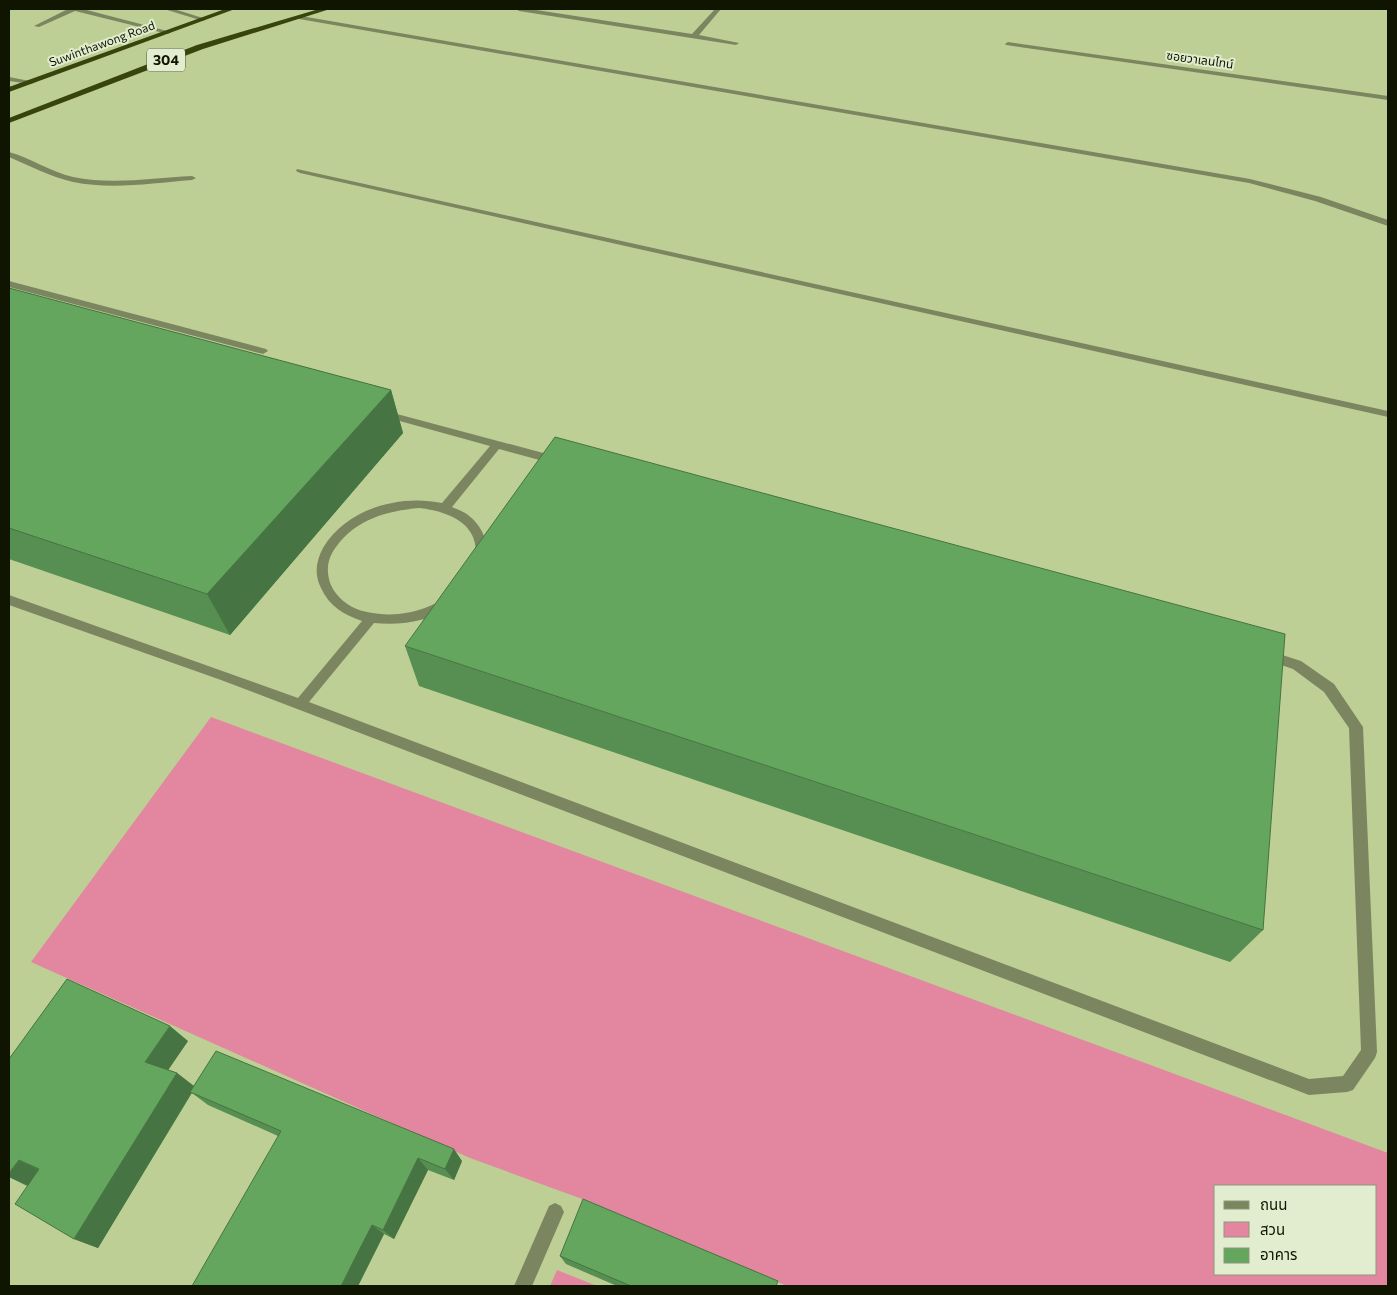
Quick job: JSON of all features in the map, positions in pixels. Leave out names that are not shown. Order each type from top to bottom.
[{"type":"highway","name":"Suwinthawong Road","points":[[9,90],[231,9]]},
{"type":"highway","name":"304","points":[[9,121],[298,9]]},
{"type":"highway","name":"304","points":[[200,47],[326,9]]},
{"type":"street","points":[[37,26],[74,9],[168,32]]},
{"type":"street","points":[[167,9],[203,19]]},
{"type":"street","points":[[519,9],[736,43]]},
{"type":"street","points":[[694,36],[718,9]]},
{"type":"street","points":[[301,18],[1250,181],[1308,196],[1388,223]]},
{"type":"street","name":"ซอยวาเลนไทน์","points":[[1008,44],[1388,98]]},
{"type":"street","points":[[9,79],[31,82]]},
{"type":"street","points":[[9,154],[64,176],[91,182],[192,178]]},
{"type":"street","points":[[300,171],[1388,414]]},
{"type":"street","points":[[9,284],[263,351]]},
{"type":"street","points":[[365,409],[574,465]]},
{"type":"street","points":[[444,508],[497,444]]},
{"type":"street","points":[[419,504],[444,508],[463,516],[476,529],[482,546],[481,563],[472,582],[456,598],[434,611],[409,618],[383,620],[359,616],[338,604],[325,587],[322,567],[330,547],[345,529],[367,515],[393,506],[419,504]]},
{"type":"street","points":[[9,600],[300,704],[1309,1087],[1347,1084],[1369,1052],[1356,727],[1329,688],[1297,665],[1256,651]]},
{"type":"street","points":[[300,704],[371,618]]},
{"type":"street","points":[[524,1286],[555,1212]]},
{"type":"green space","points":[[211,717],[1388,1153],[1388,1286],[787,1286],[585,1200],[470,1158],[31,962]]},
{"type":"green space","points":[[557,1270],[597,1286],[550,1286]]},
{"type":"building","points":[[9,288],[391,390],[207,594],[9,528]]},
{"type":"building","points":[[555,437],[1285,634],[1263,930],[405,646]]},
{"type":"building","points":[[67,979],[170,1026],[145,1062],[177,1073],[74,1239],[15,1204],[39,1169],[19,1160],[9,1173],[9,1059]]},
{"type":"building","points":[[216,1051],[454,1149],[445,1169],[418,1158],[383,1230],[372,1225],[341,1286],[192,1286],[281,1131],[190,1092]]},
{"type":"building","points":[[583,1199],[778,1281],[776,1286],[631,1286],[560,1256]]}]
